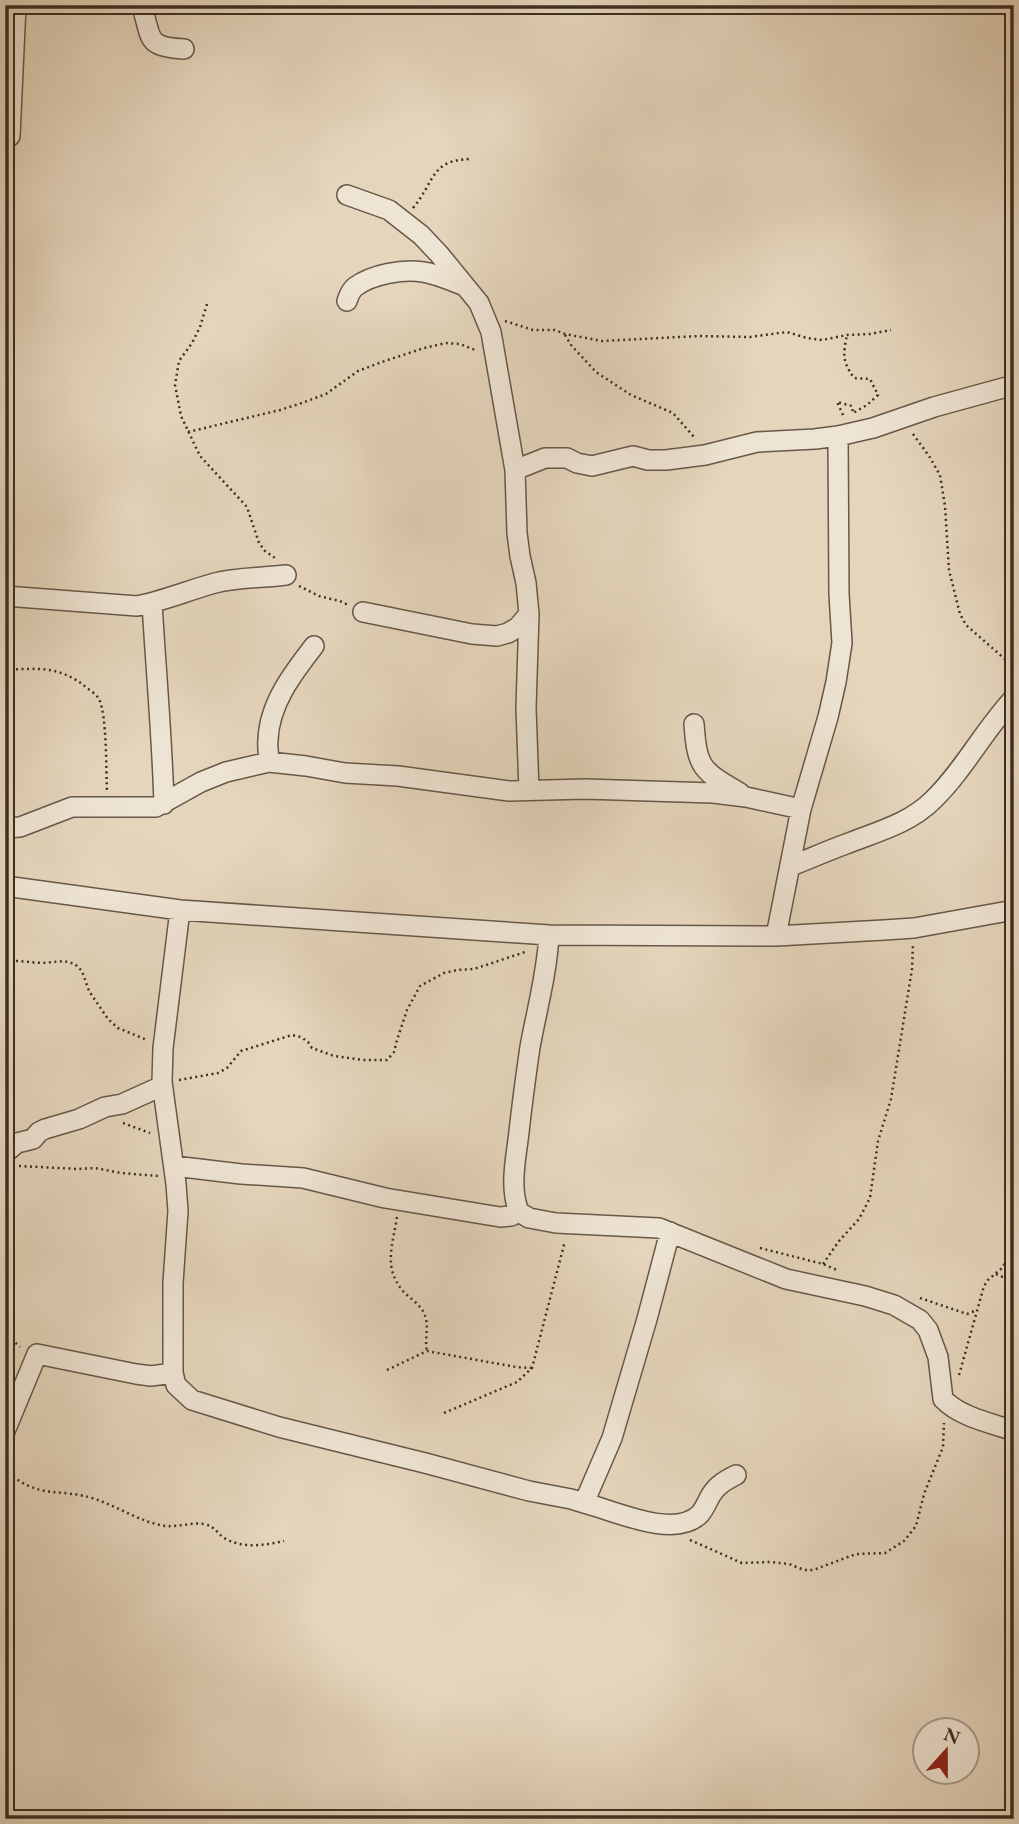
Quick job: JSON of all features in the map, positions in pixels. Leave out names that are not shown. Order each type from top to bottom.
[{"type":"street","points":[[10,136],[16,5]]},
{"type":"street","points":[[141,5],[150,36],[157,44],[165,48],[184,49]]},
{"type":"street","points":[[347,195],[388,210],[402,219],[439,254],[479,303],[485,315],[494,349],[515,470],[517,533],[529,614],[526,708],[529,790]]},
{"type":"street","points":[[347,301],[356,286],[368,280],[407,271],[424,272],[465,286]]},
{"type":"street","points":[[515,470],[545,458],[567,458],[592,466],[633,456],[648,460],[666,460],[757,442],[845,435],[1014,385]]},
{"type":"street","points":[[776,936],[801,809],[828,717],[842,643],[839,594],[845,435]]},
{"type":"street","points":[[5,596],[137,606],[219,582],[286,575]]},
{"type":"street","points":[[152,603],[164,804]]},
{"type":"street","points":[[363,612],[472,634],[497,636],[518,628],[529,614]]},
{"type":"street","points":[[270,762],[267,742],[269,727],[279,698],[314,646]]},
{"type":"street","points":[[790,866],[872,835],[918,813],[947,785],[992,723],[1014,698]]},
{"type":"street","points":[[694,724],[698,759],[703,767],[712,776],[746,797]]},
{"type":"street","points":[[5,828],[20,827],[72,807],[149,807],[164,804],[201,782],[226,772],[270,762],[345,773],[398,776],[509,790],[671,791],[746,797],[801,809]]},
{"type":"street","points":[[5,886],[180,910],[548,941],[776,936],[914,928],[1014,910]]},
{"type":"street","points":[[180,910],[163,1048],[162,1084],[178,1211],[173,1283],[173,1373],[176,1385],[191,1400],[279,1427],[529,1491],[571,1499],[639,1521],[684,1524],[698,1516],[720,1484],[736,1475]]},
{"type":"street","points":[[548,941],[529,1057],[513,1187],[519,1212],[529,1218],[569,1224],[659,1228],[786,1279],[894,1305],[920,1320],[928,1330],[938,1357],[943,1399],[960,1412],[1014,1431]]},
{"type":"street","points":[[9,1159],[17,1143],[33,1139],[39,1132],[133,1099],[162,1084]]},
{"type":"street","points":[[174,1172],[303,1178],[400,1200],[500,1217],[519,1212]]},
{"type":"street","points":[[584,1503],[612,1438],[670,1232]]},
{"type":"street","points":[[5,1431],[37,1354],[136,1374],[151,1376],[173,1373]]},
{"type":"path","points":[[402,219],[417,203],[442,167],[455,159],[470,159]]},
{"type":"path","points":[[207,304],[192,344],[179,361],[176,385],[181,416],[188,432],[206,464],[247,507],[258,544],[281,564],[286,575],[294,583],[319,596],[340,601],[363,612]]},
{"type":"path","points":[[485,315],[533,330],[555,330],[602,341],[699,336],[750,337],[787,332],[822,340],[891,330]]},
{"type":"path","points":[[565,334],[582,359],[610,382],[631,395],[673,413],[705,454]]},
{"type":"path","points":[[845,435],[837,402],[852,406],[853,413],[878,395],[870,379],[854,378],[847,368],[844,349],[847,335]]},
{"type":"path","points":[[188,432],[280,411],[326,394],[358,371],[425,348],[446,343],[460,344],[481,352],[494,349]]},
{"type":"path","points":[[904,417],[940,475],[949,570],[960,614],[966,625],[1014,667]]},
{"type":"path","points":[[5,670],[52,670],[75,677],[99,699],[103,719],[108,806]]},
{"type":"path","points":[[823,1264],[859,1219],[870,1198],[877,1140],[891,1099],[900,1045],[912,969],[914,928]]},
{"type":"path","points":[[162,1084],[218,1073],[227,1068],[241,1051],[292,1035],[301,1037],[313,1048],[334,1056],[387,1060],[394,1052],[407,1010],[420,986],[444,973],[474,969],[548,941]]},
{"type":"path","points":[[5,960],[42,963],[64,961],[75,964],[82,971],[89,991],[108,1019],[118,1028],[163,1048]]},
{"type":"path","points":[[98,1111],[156,1135],[170,1137]]},
{"type":"path","points":[[9,1159],[78,1170],[95,1168],[121,1173],[174,1172]]},
{"type":"path","points":[[400,1200],[390,1268],[395,1280],[423,1311],[427,1351]]},
{"type":"path","points":[[444,1413],[517,1382],[532,1368],[569,1224]]},
{"type":"path","points":[[959,1374],[985,1286],[1002,1268],[1014,1248]]},
{"type":"path","points":[[996,1274],[1014,1282]]},
{"type":"path","points":[[5,1325],[6,1334],[13,1341],[37,1354]]},
{"type":"path","points":[[387,1370],[427,1351],[532,1368]]},
{"type":"path","points":[[668,1523],[691,1540],[742,1563],[770,1562],[813,1570],[856,1554],[885,1553],[904,1541],[916,1525],[924,1494],[943,1447],[943,1427],[951,1406]]},
{"type":"path","points":[[5,1469],[32,1488],[43,1492],[94,1498],[157,1524],[206,1524],[217,1529],[224,1538],[259,1546],[284,1541]]}]
